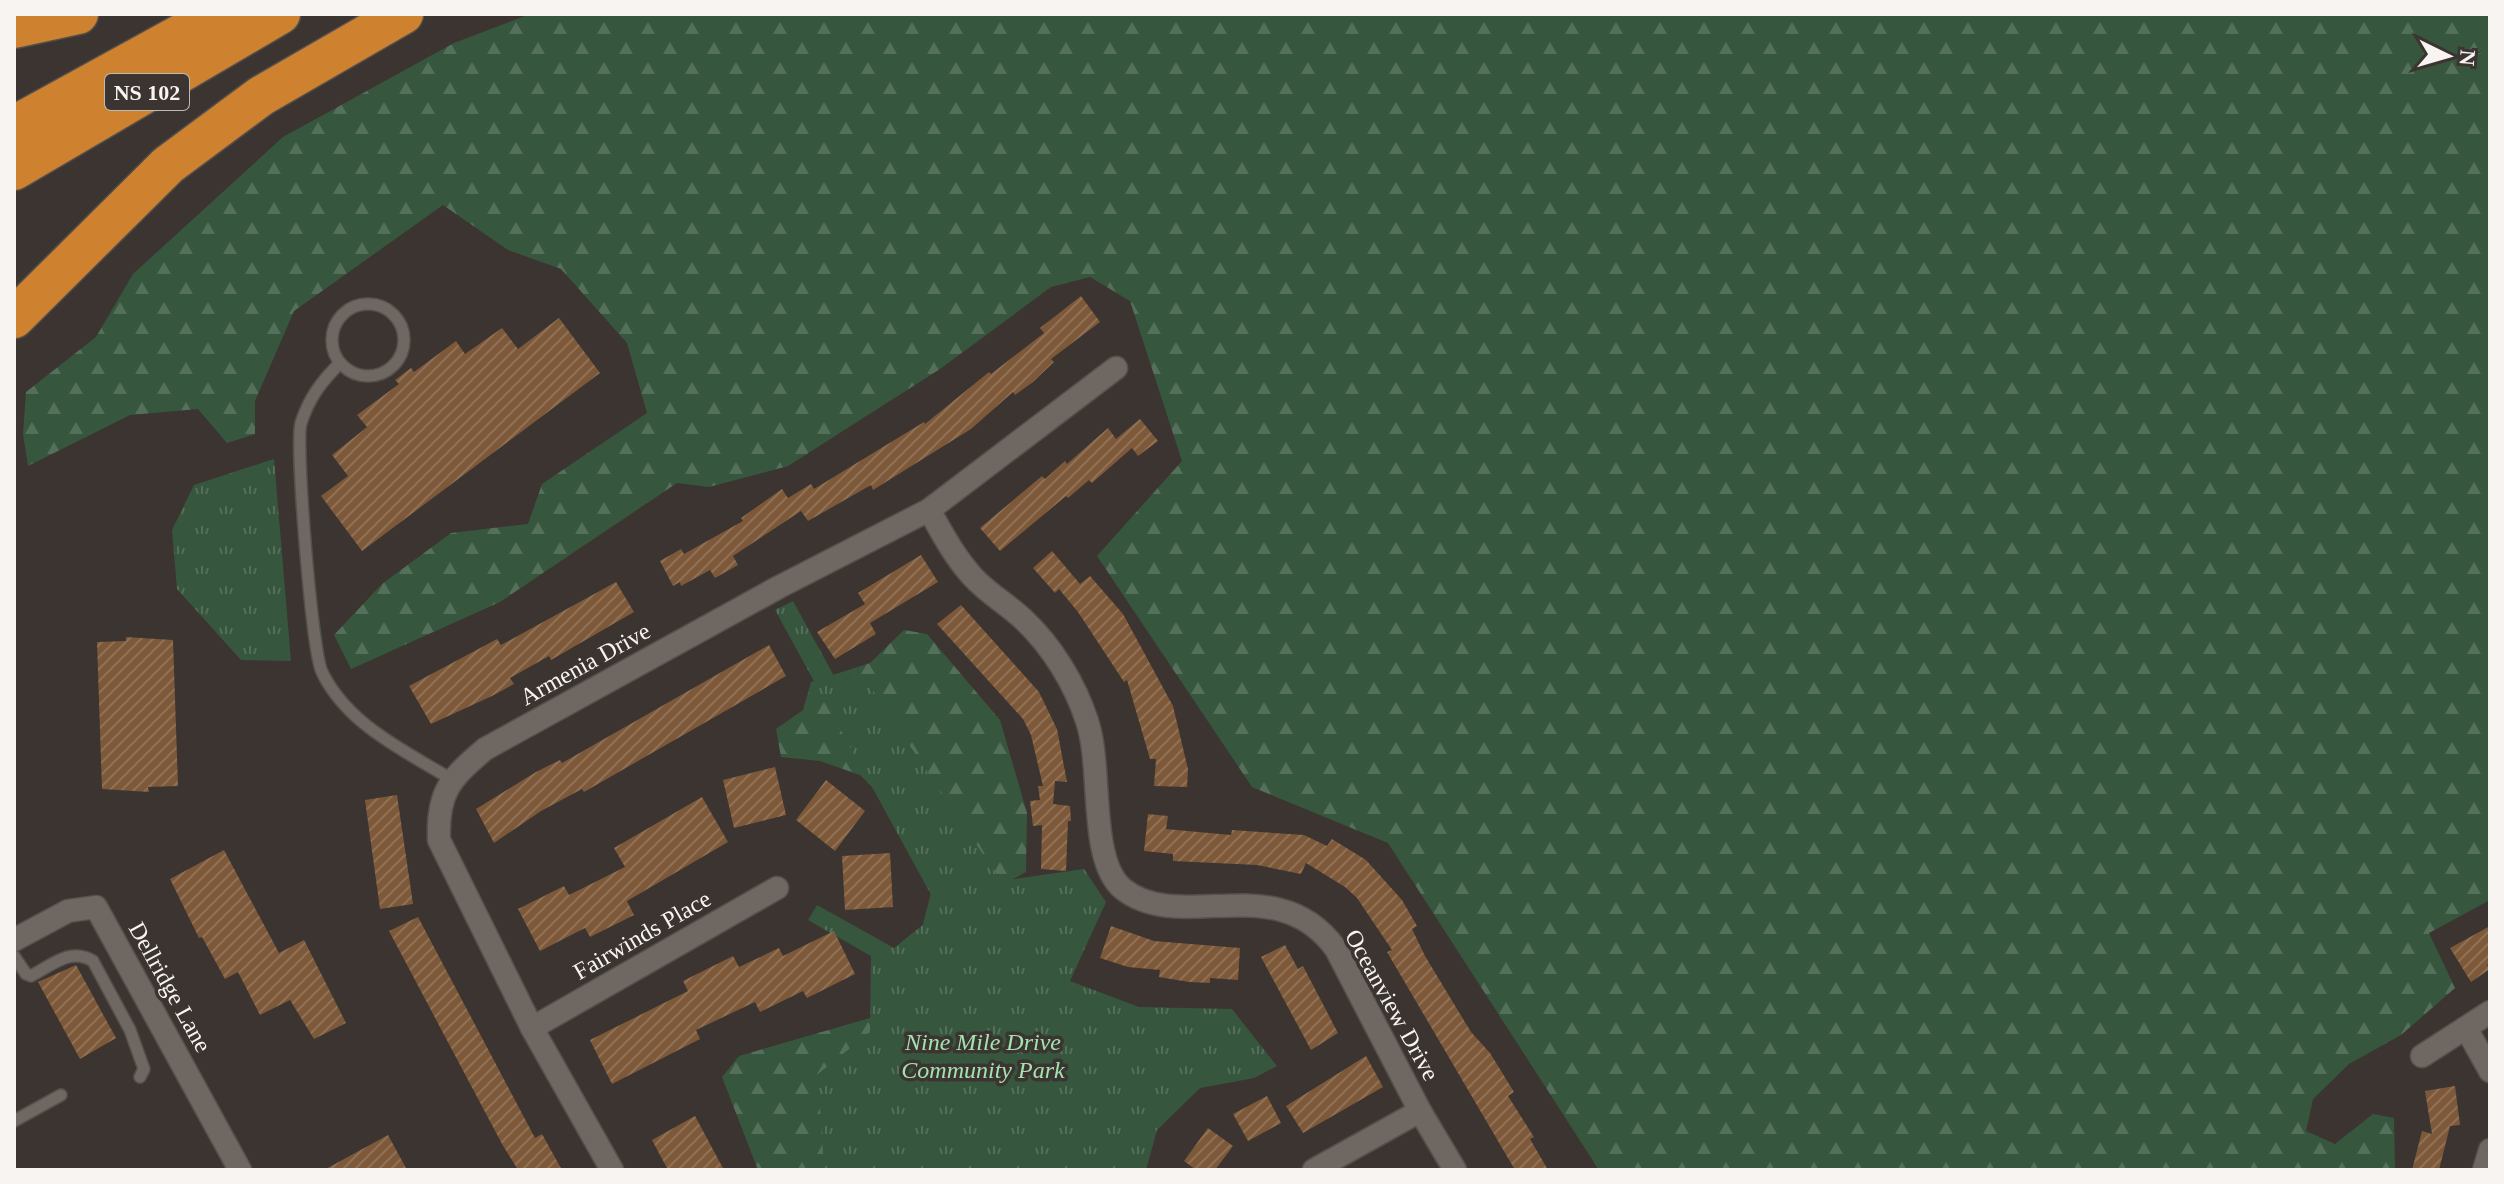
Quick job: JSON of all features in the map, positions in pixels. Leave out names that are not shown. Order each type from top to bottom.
[{"type":"highway","points":[[14,28],[78,14]]},
{"type":"highway","name":"NS 102","points":[[14,126],[218,14]]},
{"type":"highway","name":"NS 102","points":[[14,170],[280,14]]},
{"type":"highway","points":[[14,318],[168,165],[261,96],[403,14]]},
{"type":"street","name":"Armenia Drive","points":[[612,1170],[532,1028],[439,840],[437,811],[451,779],[485,749],[779,587],[929,510],[1116,368]]},
{"type":"street","name":"Oceanview Drive","points":[[929,510],[962,564],[1033,630],[1073,686],[1095,751],[1101,850],[1107,872],[1114,881],[1142,900],[1272,908],[1294,914],[1318,928],[1336,949],[1420,1111],[1455,1170]]},
{"type":"street","name":"Fairwinds Place","points":[[532,1028],[777,888]]},
{"type":"street","name":"Dellridge Lane","points":[[14,940],[68,911],[96,907],[240,1170]]},
{"type":"street","points":[[2422,1056],[2490,1012]]},
{"type":"street","points":[[2466,1028],[2490,1071]]},
{"type":"street","points":[[1314,1170],[1420,1111]]},
{"type":"street","points":[[2484,1170],[2490,1150]]},
{"type":"lane","points":[[357,305],[380,305],[398,319],[405,341],[398,362],[390,370],[380,375],[358,376],[340,363],[332,341],[338,319],[347,311],[357,305]]},
{"type":"lane","points":[[340,363],[315,388],[299,427],[311,619],[321,671],[362,725],[451,779]]},
{"type":"lane","points":[[14,956],[26,974],[31,976],[71,954],[83,955],[93,961],[130,1030],[144,1069],[140,1077]]},
{"type":"lane","points":[[14,1121],[61,1095]]},
{"type":"green space","points":[[530,14],[2490,14],[2490,900],[2429,933],[2455,988],[2401,1035],[2349,1064],[2313,1099],[2306,1131],[2335,1144],[2373,1114],[2394,1118],[2395,1170],[1599,1170],[1388,843],[1252,787],[1097,556],[1182,461],[1130,301],[1090,277],[1051,287],[940,369],[788,466],[709,487],[677,483],[500,602],[351,669],[334,635],[382,584],[451,533],[528,524],[542,484],[647,413],[627,343],[561,269],[508,250],[443,205],[294,311],[255,401],[255,434],[227,443],[198,409],[130,415],[28,466],[23,434],[26,392],[96,337],[133,274],[283,137],[454,43]]},
{"type":"green space","points":[[274,459],[291,661],[241,660],[177,589],[172,530],[194,485]]},
{"type":"green space","name":"Nine Mile Drive Community Park","points":[[793,601],[834,676],[861,673],[1001,881],[1084,869],[1106,902],[1070,981],[1139,1007],[1232,1009],[1277,1066],[1254,1078],[1200,1088],[1157,1130],[1146,1170],[824,1170],[818,1074],[870,1032],[871,956],[808,920],[817,905],[894,948],[940,911],[775,610]]},
{"type":"green space","points":[[904,630],[927,634],[1000,720],[1027,813],[1026,872],[922,928],[934,881],[914,828],[860,775],[820,761],[781,757],[776,729],[803,710],[811,682],[870,663]]},
{"type":"green space","points":[[893,1002],[981,1170],[758,1170],[722,1077],[739,1056],[870,1018]]},
{"type":"building","points":[[1081,296],[1100,322],[1051,359],[1054,362],[1033,382],[1015,395],[1013,392],[971,429],[873,490],[871,485],[808,521],[801,511],[733,556],[738,565],[715,578],[710,570],[681,586],[680,582],[673,586],[660,561],[681,549],[684,554],[743,521],[741,518],[782,489],[788,498],[811,484],[814,489],[925,424],[989,372],[991,374],[1044,333],[1040,328]]},
{"type":"building","points":[[559,318],[600,373],[362,551],[321,496],[348,476],[332,455],[367,427],[357,415],[399,384],[395,380],[411,368],[414,372],[456,341],[465,354],[502,328],[518,349]]},
{"type":"building","points":[[1140,419],[1158,441],[1138,456],[1132,448],[1092,483],[1089,480],[1068,498],[1066,496],[1000,551],[980,528],[1042,476],[1045,479],[1065,461],[1067,464],[1108,428],[1116,439]]},
{"type":"building","points":[[1052,551],[1080,584],[1090,576],[1123,614],[1173,706],[1188,769],[1187,787],[1154,786],[1156,759],[1150,759],[1127,680],[1124,682],[1059,589],[1055,593],[1033,568]]},
{"type":"building","points":[[921,555],[938,582],[870,623],[876,634],[835,659],[817,632],[865,604],[858,593]]},
{"type":"building","points":[[616,582],[634,612],[551,660],[549,656],[510,678],[514,684],[431,724],[409,686],[497,639],[501,645]]},
{"type":"building","points":[[961,605],[1039,692],[1057,729],[1067,782],[1055,781],[1053,804],[1070,806],[1066,871],[1041,869],[1042,825],[1033,826],[1030,801],[1040,800],[1038,786],[1043,786],[1031,735],[1023,719],[937,624]]},
{"type":"building","points":[[126,637],[173,640],[178,786],[148,787],[149,792],[102,789],[97,642],[126,641]]},
{"type":"building","points":[[769,645],[786,676],[584,792],[582,789],[541,811],[494,843],[476,809],[536,772],[560,760],[562,763]]},
{"type":"building","points":[[775,767],[786,815],[734,828],[723,780]]},
{"type":"building","points":[[826,780],[865,811],[835,851],[796,820]]},
{"type":"building","points":[[397,795],[413,904],[380,909],[365,800]]},
{"type":"building","points":[[702,797],[728,842],[627,901],[634,915],[590,937],[585,928],[540,951],[518,909],[564,886],[569,895],[625,867],[614,848]]},
{"type":"building","points":[[1148,814],[1168,816],[1166,829],[1231,835],[1232,830],[1304,835],[1327,846],[1332,839],[1366,860],[1402,900],[1417,926],[1412,929],[1425,956],[1471,1032],[1490,1053],[1514,1092],[1508,1096],[1534,1137],[1530,1139],[1548,1170],[1515,1170],[1387,952],[1392,950],[1357,898],[1345,887],[1306,863],[1301,874],[1257,865],[1173,861],[1173,854],[1144,851]]},
{"type":"building","points":[[224,850],[279,953],[304,940],[346,1023],[314,1039],[290,1000],[260,1015],[238,972],[225,979],[202,937],[199,938],[170,879]]},
{"type":"building","points":[[890,853],[893,907],[845,910],[842,856]]},
{"type":"building","points":[[418,917],[535,1138],[542,1134],[562,1170],[518,1170],[502,1144],[389,931]]},
{"type":"building","points":[[1111,926],[1154,941],[1240,948],[1238,980],[1210,978],[1210,983],[1189,982],[1159,977],[1160,970],[1128,967],[1100,958]]},
{"type":"building","points":[[2490,926],[2490,962],[2487,965],[2490,969],[2471,982],[2450,948]]},
{"type":"building","points":[[834,931],[855,974],[807,998],[803,991],[760,1012],[755,1002],[696,1030],[700,1039],[612,1084],[590,1040],[688,991],[683,981],[733,956],[739,967],[779,948],[783,956]]},
{"type":"building","points":[[1285,945],[1298,969],[1303,966],[1338,1033],[1311,1050],[1261,957]]},
{"type":"building","points":[[76,965],[116,1038],[80,1059],[38,982]]},
{"type":"building","points":[[1366,1056],[1383,1087],[1303,1133],[1286,1106]]},
{"type":"building","points":[[2455,1086],[2460,1125],[2450,1126],[2439,1170],[2412,1170],[2422,1131],[2432,1134],[2425,1091]]},
{"type":"building","points":[[1267,1096],[1281,1123],[1248,1141],[1233,1114]]},
{"type":"building","points":[[695,1116],[724,1170],[668,1170],[652,1140]]},
{"type":"building","points":[[1208,1128],[1233,1146],[1215,1170],[1196,1170],[1184,1161]]},
{"type":"building","points":[[388,1135],[407,1170],[324,1170]]}]
